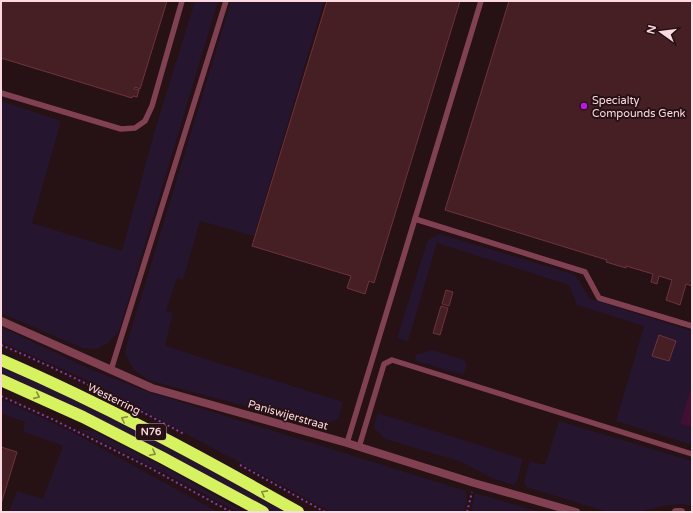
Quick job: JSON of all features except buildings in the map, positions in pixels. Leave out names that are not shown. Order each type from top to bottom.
[{"type":"highway","name":"Westerring","points":[[1,360],[59,386],[166,440],[298,512]]},
{"type":"highway","name":"N76","points":[[1,380],[89,420],[262,512]]},
{"type":"street","name":"Paniswijerstraat","points":[[1,321],[152,388],[347,443],[576,512]]},
{"type":"street","points":[[676,512],[681,512]]},
{"type":"lane","points":[[1,93],[121,129],[135,128],[145,121],[152,106],[182,1]]},
{"type":"lane","points":[[111,370],[226,1]]},
{"type":"lane","points":[[347,443],[481,1]]},
{"type":"lane","points":[[415,219],[585,272],[599,298],[692,326]]},
{"type":"lane","points":[[359,447],[384,364],[392,360],[692,454]]},
{"type":"path","points":[[1,396],[52,419],[150,468],[232,512]]},
{"type":"path","points":[[467,512],[472,492]]},
{"type":"shaded area","points":[[195,1],[218,1],[119,331],[108,343],[97,349],[82,348],[1,313],[1,101],[61,121],[32,223],[122,251],[155,130]]},
{"type":"shaded area","points":[[231,1],[324,1],[254,236],[200,221],[183,280],[177,278],[166,311],[173,313],[165,346],[343,402],[338,419],[324,425],[316,425],[148,380],[134,370],[125,354],[127,343]]},
{"type":"shaded area","points":[[440,234],[569,273],[576,276],[590,299],[692,331],[692,445],[616,421],[644,326],[577,305],[569,285],[437,243],[408,341],[397,338],[428,240]]},
{"type":"shaded area","points":[[1,327],[92,370],[149,392],[466,491],[467,501],[464,512],[331,512],[87,380],[1,342]]},
{"type":"shaded area","points":[[432,350],[464,360],[467,365],[463,375],[416,361],[415,355]]},
{"type":"shaded area","points":[[1,366],[74,399],[180,454],[285,512],[272,512],[138,439],[1,373]]},
{"type":"shaded area","points":[[692,384],[692,427],[680,424]]},
{"type":"shaded area","points":[[1,399],[70,431],[218,512],[9,512],[17,491],[43,499],[63,446],[23,432],[25,422],[1,413]]},
{"type":"shaded area","points":[[378,413],[523,459],[517,481],[514,485],[492,478],[459,461],[385,439],[375,429],[374,424]]},
{"type":"shaded area","points":[[559,421],[692,461],[692,506],[680,504],[639,512],[605,511],[526,487],[524,482],[530,461],[545,465]]},
{"type":"shaded area","points":[[77,429],[94,431],[174,472],[244,512],[238,512]]},
{"type":"shaded area","points":[[475,493],[540,512],[471,512]]},
{"type":"place","name":"Specialty Compounds Genk","points":[[584,106]]}]
